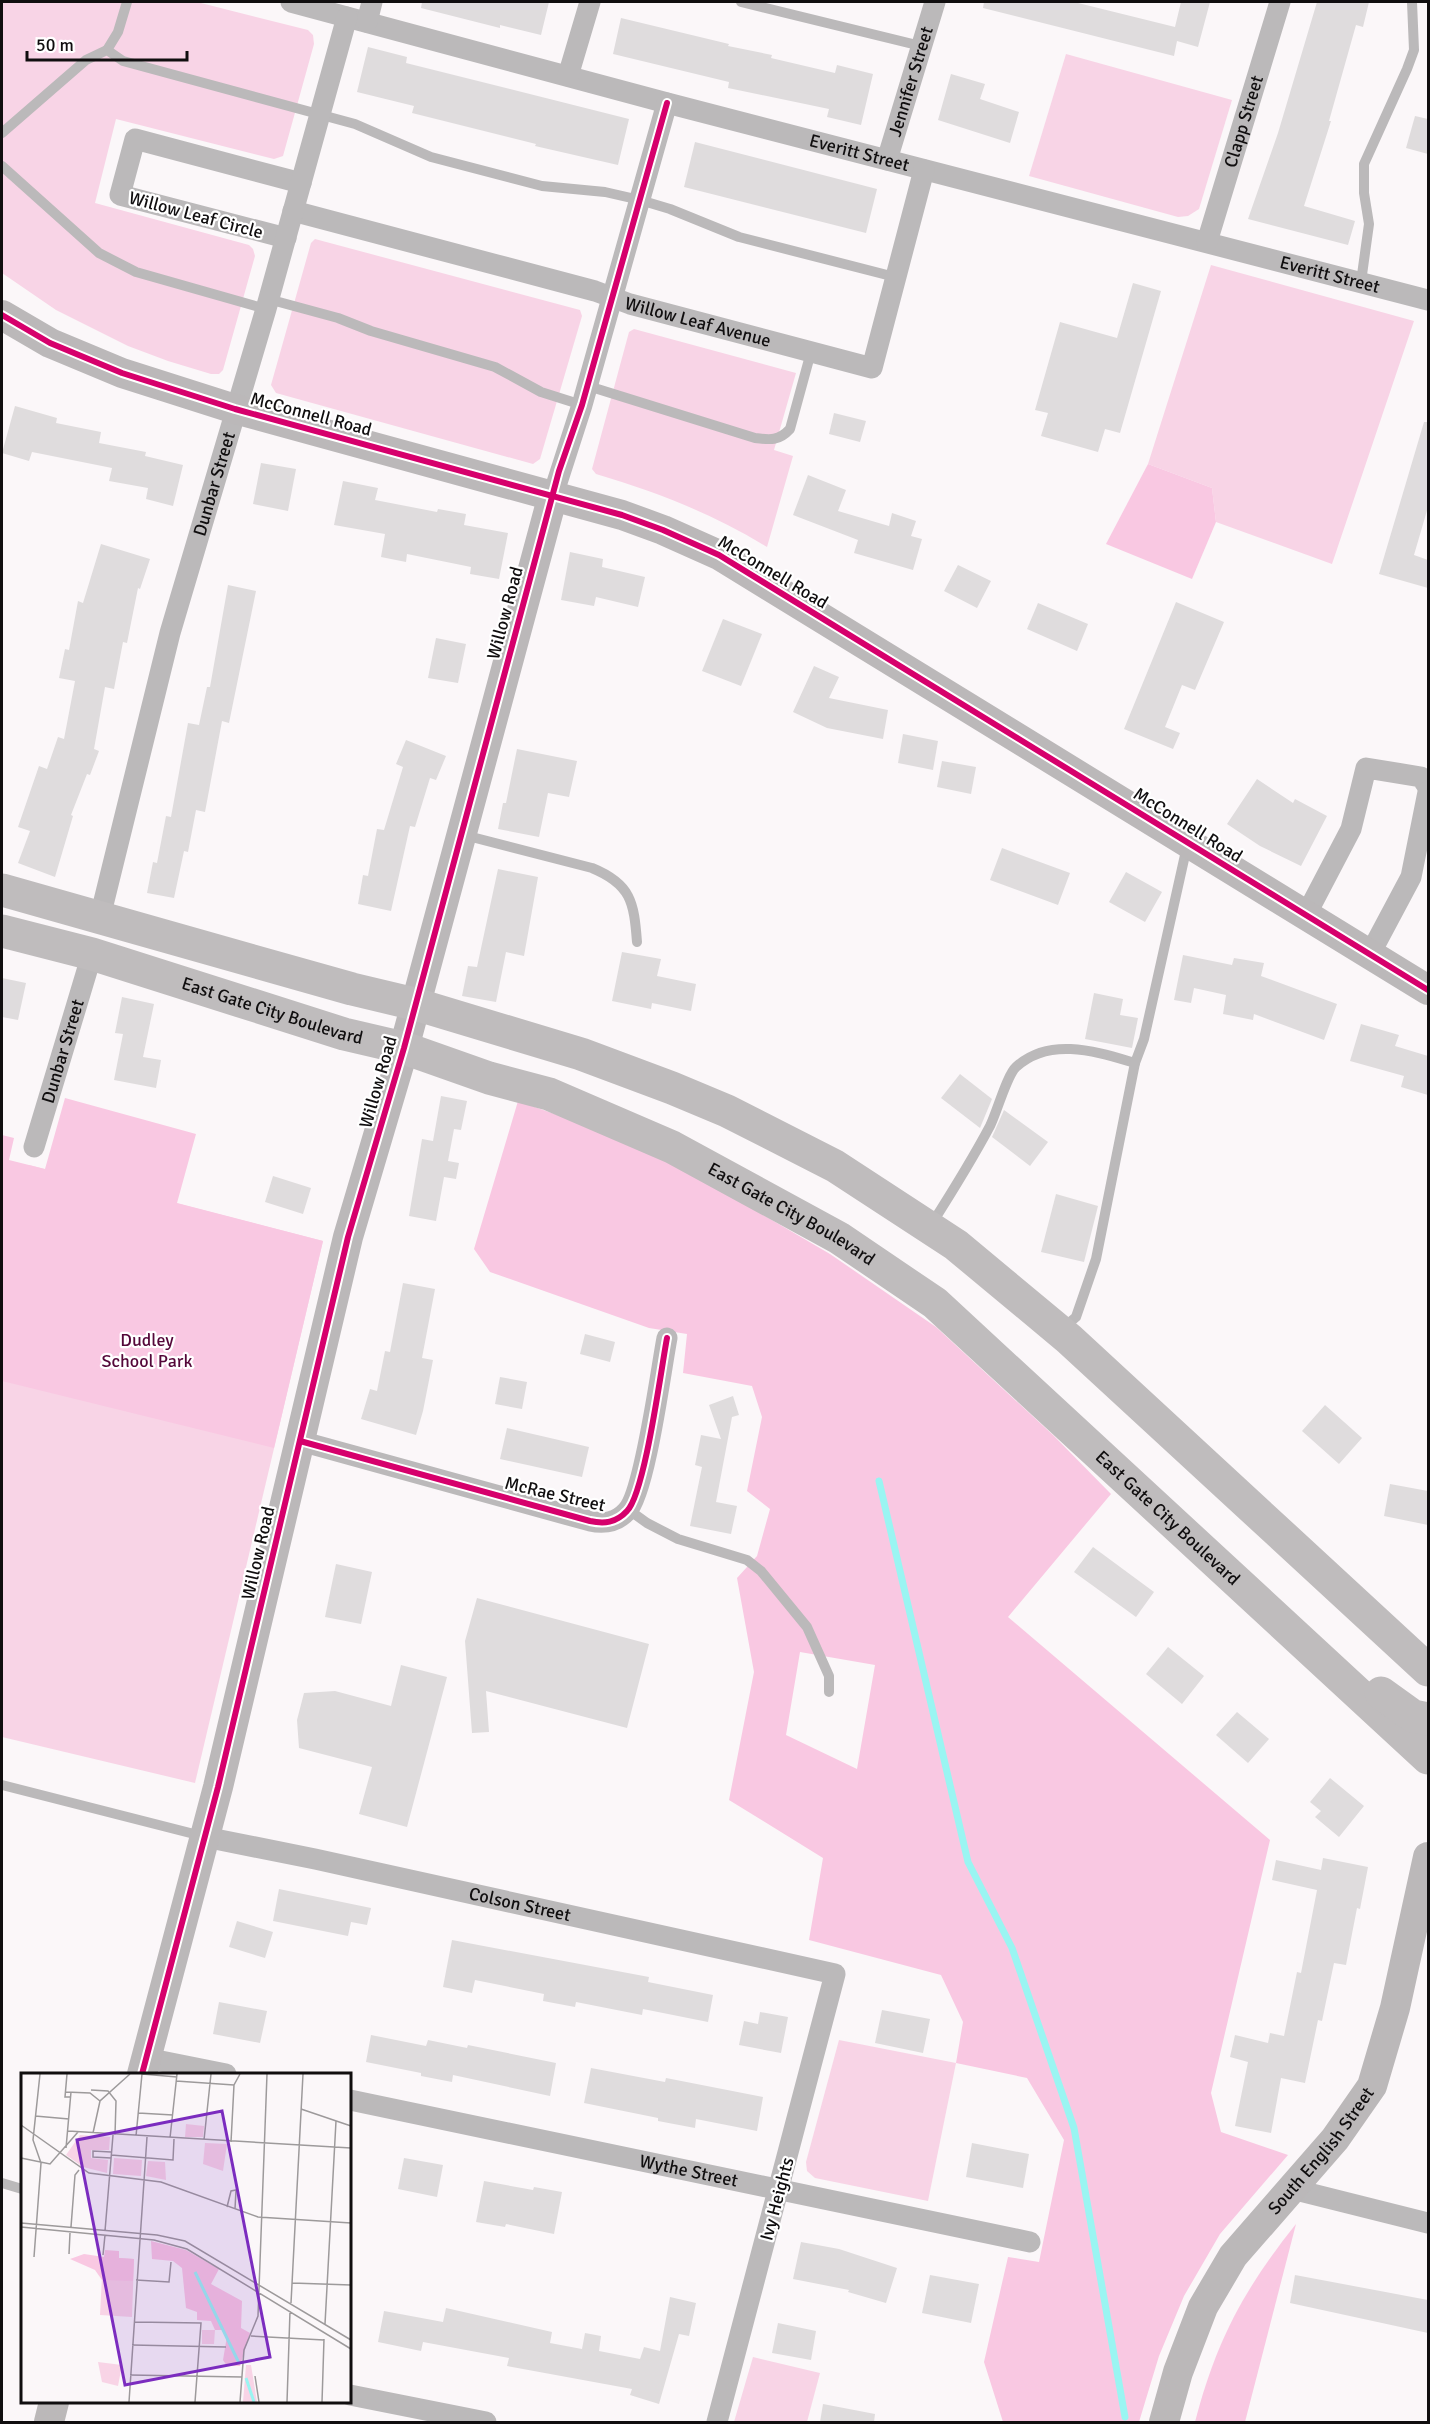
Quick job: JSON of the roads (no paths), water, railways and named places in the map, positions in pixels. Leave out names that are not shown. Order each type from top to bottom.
[{"type":"main road","points":[[2,890],[352,989],[415,1004],[581,1054],[716,1106],[835,1166],[956,1245],[1060,1332],[1428,1671]]},
{"type":"main road","name":"East Gate City Boulevard","points":[[2,931],[92,954],[344,1034],[404,1048],[489,1078],[549,1094],[672,1147],[839,1238],[935,1303],[1428,1758]]},
{"type":"main road","points":[[1275,1616],[1413,1716],[1428,1719]]},
{"type":"street","name":"Everitt Street","points":[[291,2],[362,14],[667,104],[1428,300]]},
{"type":"street","points":[[568,76],[590,2]]},
{"type":"street","name":"Jennifer Street","points":[[886,160],[935,2]]},
{"type":"street","name":"Clapp Street","points":[[1207,242],[1280,2]]},
{"type":"street","name":"Dunbar Street","points":[[100,917],[170,633],[267,304],[320,114],[362,14]]},
{"type":"street","name":"Willow Road","points":[[144,2066],[205,1837],[348,1237],[404,1048],[553,495],[585,395],[667,104]]},
{"type":"street","name":"Willow Leaf Circle","points":[[286,238],[120,195],[135,139],[301,183]]},
{"type":"street","name":"Willow Leaf Avenue","points":[[293,211],[595,291],[612,298],[872,368],[924,170]]},
{"type":"street","name":"McConnell Road","points":[[2,315],[50,343],[122,373],[235,409],[553,495],[663,530],[719,555],[1428,990]]},
{"type":"street","points":[[1306,915],[1351,829],[1366,768],[1421,777],[1428,787]]},
{"type":"street","points":[[1370,954],[1411,877],[1428,792]]},
{"type":"street","name":"Dunbar Street","points":[[34,1147],[92,954]]},
{"type":"street","name":"McRae Street","points":[[300,1441],[590,1521],[602,1523],[616,1520],[628,1510],[640,1484],[667,1338]]},
{"type":"street","name":"Colson Street","points":[[205,1837],[315,1859],[835,1974]]},
{"type":"street","name":"South English Street","points":[[1164,2422],[1178,2372],[1203,2307],[1233,2256],[1335,2139],[1372,2086],[1395,2008],[1428,1857]]},
{"type":"street","name":"Ivy Heights","points":[[717,2422],[835,1974]]},
{"type":"street","points":[[144,2066],[216,2073]]},
{"type":"street","name":"Wythe Street","points":[[351,2100],[1030,2242]]},
{"type":"street","points":[[1292,2189],[1428,2223]]},
{"type":"street","points":[[351,2395],[486,2422]]},
{"type":"street","points":[[49,2422],[54,2403]]},
{"type":"lane","points":[[2,133],[86,60],[107,50],[118,32],[127,2]]},
{"type":"lane","points":[[741,2],[921,45]]},
{"type":"lane","points":[[1361,282],[1368,224],[1364,193],[1364,164],[1414,50],[1412,2]]},
{"type":"lane","points":[[107,50],[123,60],[367,128],[431,157],[542,186],[605,192],[640,200],[670,209],[739,237],[895,277]]},
{"type":"lane","points":[[2,166],[99,253],[136,272],[267,304],[338,318],[371,331],[495,367],[541,392],[585,395],[755,438],[772,440],[782,437],[790,429],[811,352]]},
{"type":"lane","points":[[461,834],[592,867],[610,875],[629,895],[636,924],[637,942]]},
{"type":"lane","points":[[1060,1332],[1076,1317],[1096,1259],[1136,1063],[1144,1039],[1187,842]]},
{"type":"lane","points":[[929,1228],[972,1161],[1015,1068],[1039,1053],[1068,1048],[1093,1051],[1136,1063]]},
{"type":"lane","points":[[628,1510],[646,1523],[678,1539],[747,1560],[761,1571],[807,1627],[829,1676],[829,1692]]},
{"type":"lane","points":[[2,1785],[205,1837]]},
{"type":"lane","points":[[2,2183],[21,2189]]},
{"type":"waterway","points":[[879,1481],[968,1862],[1012,1948],[1074,2128],[1125,2417]]},
{"type":"park label","name":"Dudley School Park","points":[[147,1350]]}]
